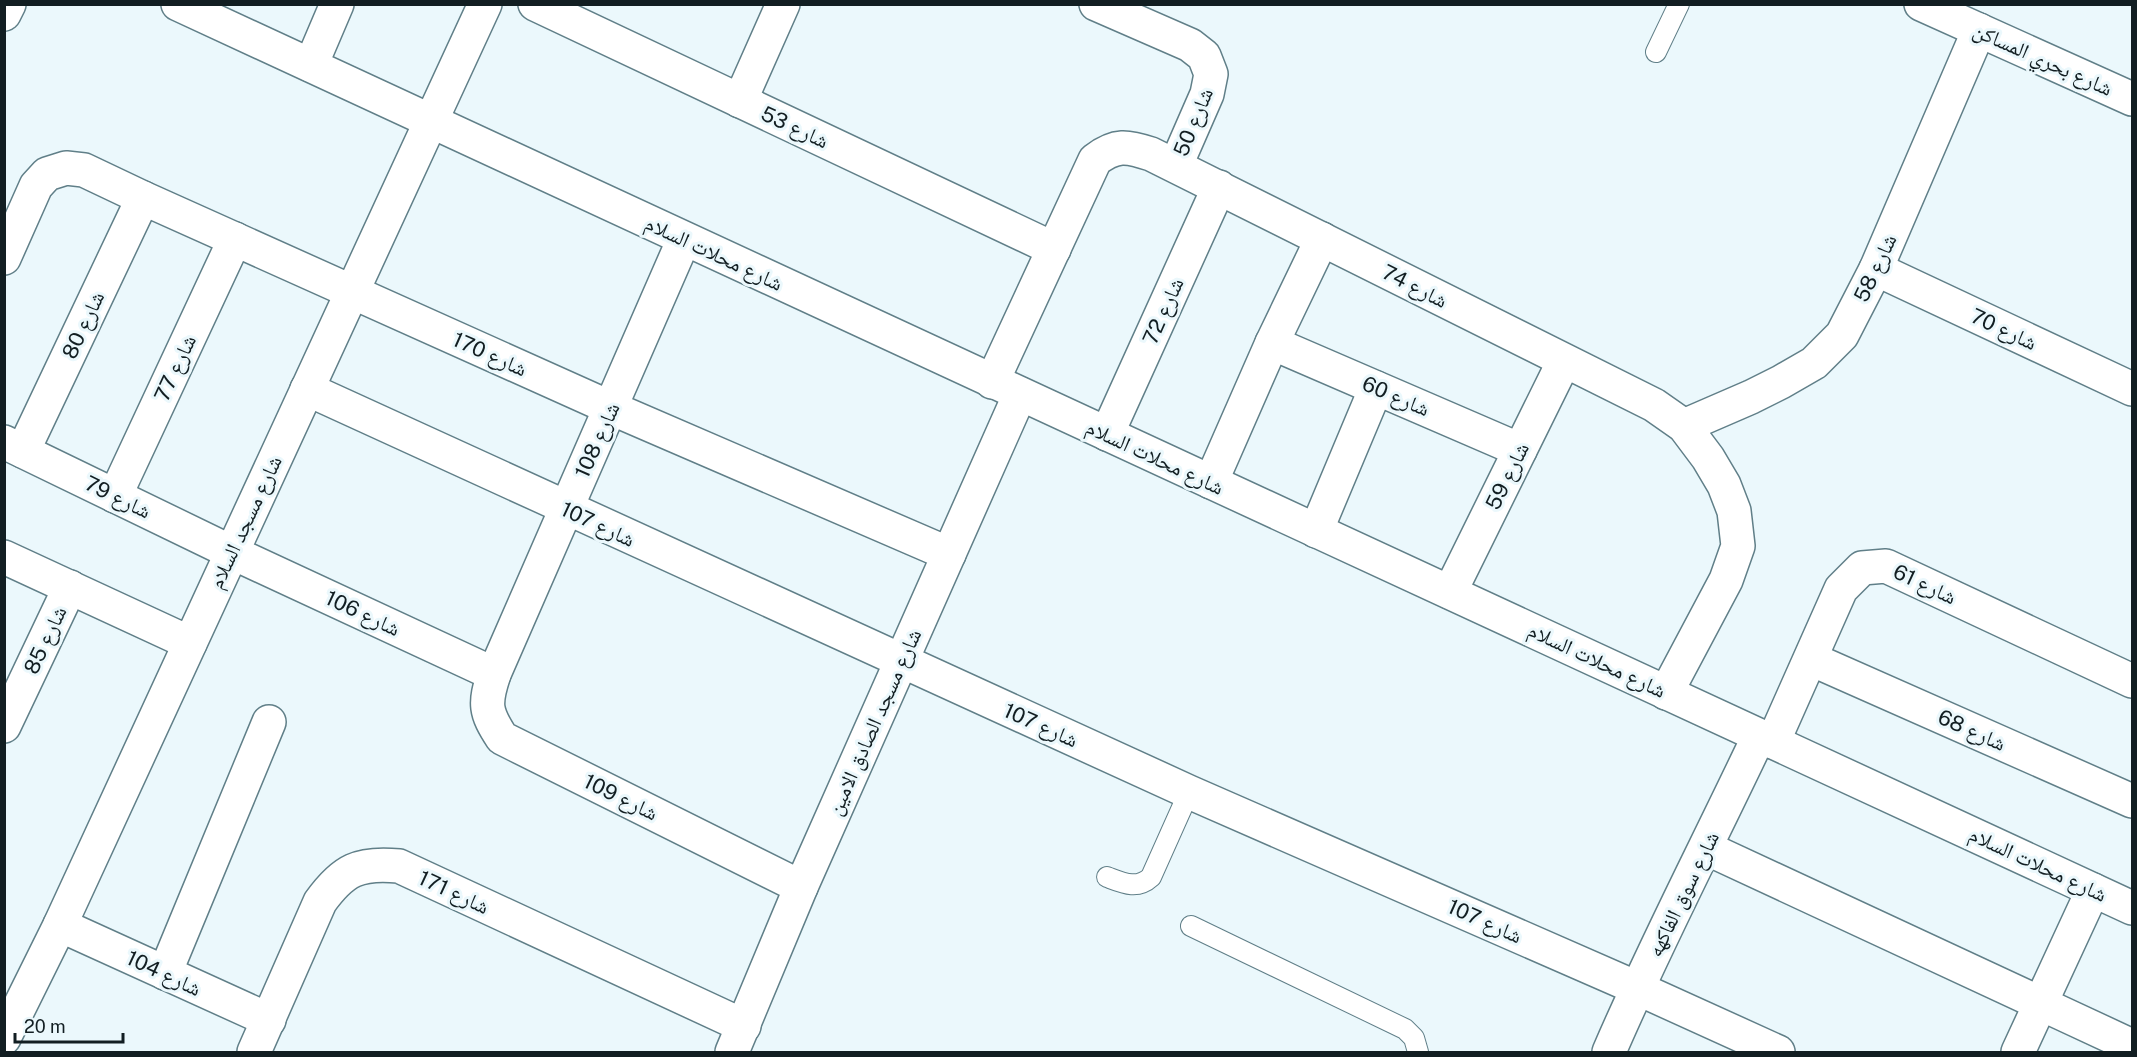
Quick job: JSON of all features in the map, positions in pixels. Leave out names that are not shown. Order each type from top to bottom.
[{"type":"street","points":[[4,14],[9,4]]},
{"type":"street","name":"شارع محلات السلام","points":[[178,4],[2133,908]]},
{"type":"street","points":[[311,65],[337,4]]},
{"type":"street","name":"شارع مسجد السلام","points":[[4,1038],[60,925],[231,552],[432,123],[484,4]]},
{"type":"street","name":"شارع 53","points":[[535,4],[1054,249]]},
{"type":"street","points":[[740,101],[783,4]]},
{"type":"street","name":"شارع 50","points":[[1096,4],[1190,45],[1204,56],[1211,74],[1207,94],[1176,165]]},
{"type":"street","name":"شارع بحري المساكن","points":[[1921,4],[2133,99]]},
{"type":"street","name":"شارع 58","points":[[1683,426],[1751,397],[1814,363],[1842,335],[1876,269],[1979,30]]},
{"type":"street","name":"شارع 74","points":[[1006,388],[1054,249],[1095,160],[1108,150],[1131,148],[1176,165],[1654,405],[1683,426],[1708,458],[1724,485],[1734,511],[1738,546],[1726,580],[1666,693]]},
{"type":"street","name":"شارع 170","points":[[4,258],[36,186],[47,174],[66,168],[84,170],[610,408],[949,554]]},
{"type":"street","name":"شارع 72","points":[[1107,434],[1219,187]]},
{"type":"street","name":"شارع 80","points":[[14,447],[143,198]]},
{"type":"street","name":"شارع 77","points":[[115,496],[235,239]]},
{"type":"street","name":"شارع 108","points":[[494,674],[684,239]]},
{"type":"street","points":[[1211,482],[1272,343],[1322,239]]},
{"type":"street","name":"شارع 70","points":[[1876,269],[2133,389]]},
{"type":"street","name":"شارع 60","points":[[1272,343],[1520,450]]},
{"type":"street","name":"شارع 59","points":[[1450,592],[1564,361]]},
{"type":"street","name":"شارع مسجد الصادق الامين","points":[[738,1039],[801,887],[949,554],[1006,388]]},
{"type":"street","points":[[1316,531],[1376,388]]},
{"type":"street","name":"شارع 107","points":[[307,389],[902,662],[1190,792],[1637,988],[1778,1053]]},
{"type":"street","name":"شارع 79","points":[[14,447],[231,552]]},
{"type":"street","name":"شارع 106","points":[[231,552],[494,674]]},
{"type":"street","points":[[4,557],[190,643]]},
{"type":"street","name":"شارع 61","points":[[1766,739],[1810,659],[1841,589],[1862,568],[1886,566],[2133,681]]},
{"type":"street","name":"شارع 85","points":[[4,726],[70,587]]},
{"type":"street","name":"شارع 68","points":[[1810,659],[2133,801]]},
{"type":"street","name":"شارع 109","points":[[494,674],[487,696],[489,718],[502,738],[801,887]]},
{"type":"street","points":[[165,973],[269,722]]},
{"type":"street","name":"شارع سوق الفاكهه","points":[[1609,1053],[1637,988],[1706,848],[1766,739]]},
{"type":"street","points":[[1706,848],[2133,1046]]},
{"type":"street","name":"شارع 171","points":[[254,1053],[320,902],[333,883],[353,870],[375,864],[399,866],[738,1039]]},
{"type":"street","points":[[2018,1053],[2093,890]]},
{"type":"street","name":"شارع 104","points":[[60,925],[269,1020]]},
{"type":"lane","points":[[1656,52],[1679,4]]},
{"type":"lane","points":[[1107,878],[1137,885],[1145,883],[1151,877],[1190,792]]},
{"type":"lane","points":[[1191,926],[1405,1029],[1414,1038],[1418,1053]]}]
